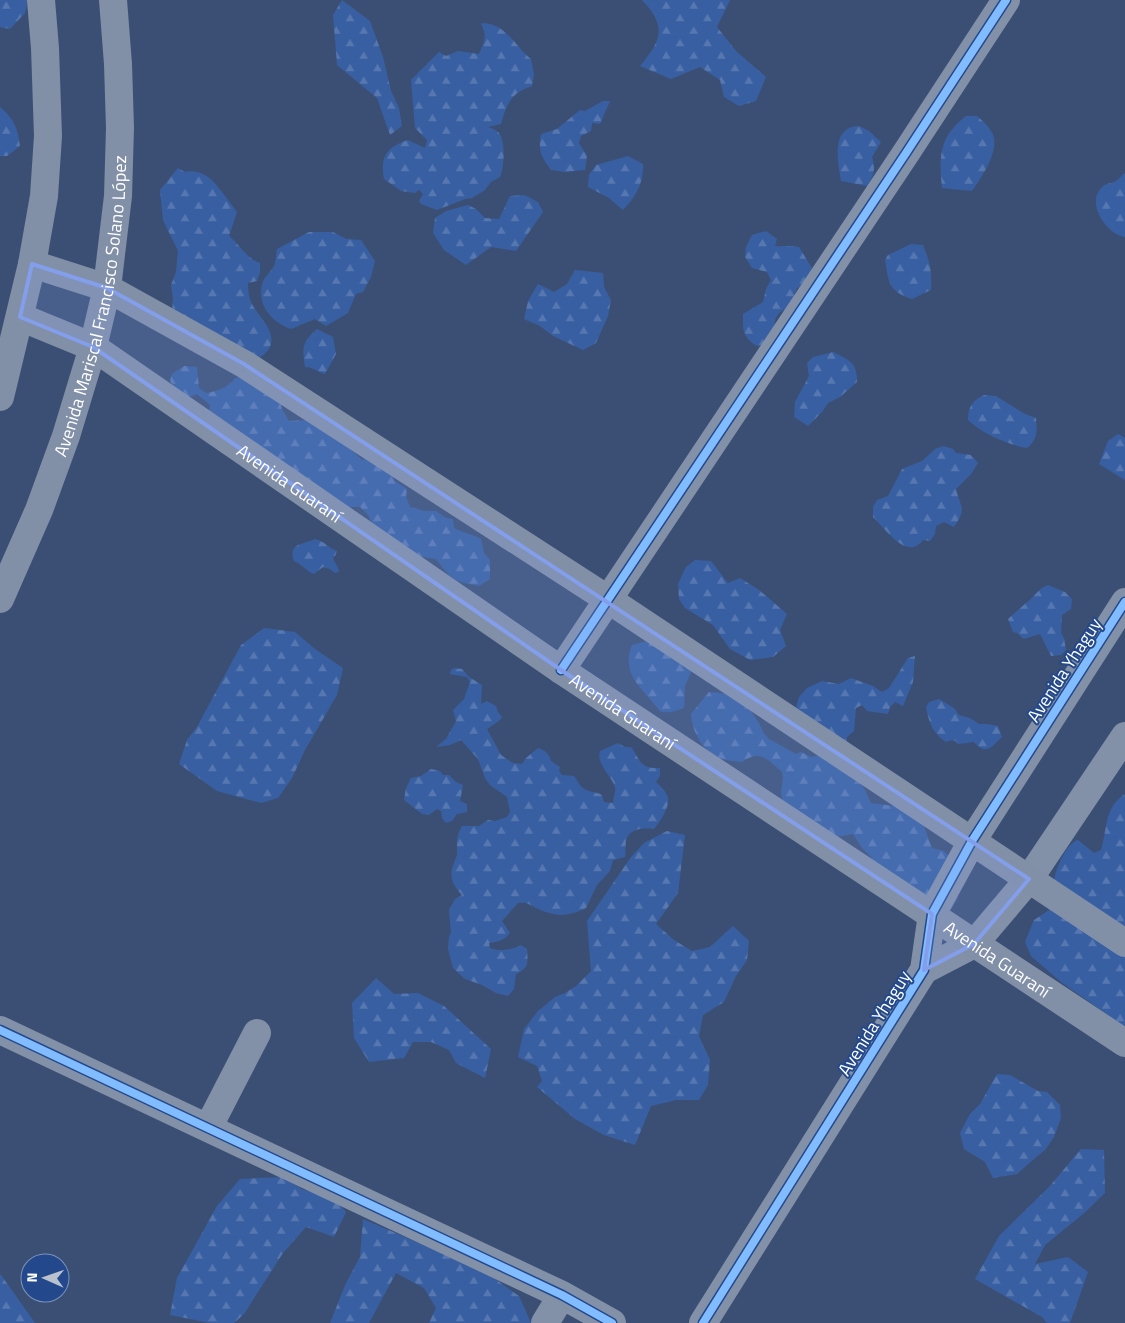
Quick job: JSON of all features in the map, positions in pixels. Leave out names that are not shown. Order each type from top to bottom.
[{"type":"main road","points":[[0,397],[32,264],[44,196],[48,136],[45,48],[41,0]]},
{"type":"main road","name":"Avenida Mariscal Francisco Solano López","points":[[0,599],[46,492],[66,436],[93,347],[107,288],[118,196],[120,128],[113,0]]},
{"type":"main road","points":[[32,264],[107,288],[244,364],[608,600],[1125,942]]},
{"type":"main road","name":"Avenida Guaraní","points":[[20,317],[93,347],[561,670],[1125,1043]]},
{"type":"street","points":[[561,670],[901,161],[1006,0]]},
{"type":"street","name":"Avenida Yhaguy","points":[[703,1323],[924,970],[932,914],[972,841],[1125,602]]},
{"type":"street","name":"Avenida Yhaguy","points":[[924,970],[974,944],[1029,879],[1125,736]]},
{"type":"street","points":[[0,1030],[562,1295],[612,1323]]},
{"type":"street","points":[[208,1128],[257,1033]]},
{"type":"street","points":[[546,1323],[562,1295]]},
{"type":"highlighted area","points":[[32,264],[107,288],[244,364],[1029,879],[974,944],[924,970],[932,914],[561,670],[93,347],[20,317]]},
{"type":"green space","points":[[0,0],[28,0],[25,13],[10,29],[0,27]]},
{"type":"green space","points":[[342,0],[370,21],[383,57],[391,91],[399,108],[402,126],[390,135],[377,98],[337,65],[333,15]]},
{"type":"green space","points":[[642,0],[730,0],[717,27],[736,51],[766,77],[756,101],[739,106],[724,97],[720,80],[700,67],[671,79],[640,66],[653,48],[659,33],[655,18]]},
{"type":"green space","points":[[481,24],[491,24],[505,32],[531,59],[534,74],[532,86],[519,92],[511,100],[505,110],[501,124],[488,127],[499,133],[503,142],[503,161],[500,177],[472,198],[437,210],[421,204],[419,201],[423,194],[419,190],[415,193],[401,191],[384,179],[384,158],[390,149],[408,140],[425,148],[427,140],[415,128],[411,80],[439,52],[446,56],[458,51],[479,54],[484,39]]},
{"type":"green space","points":[[603,101],[610,101],[600,124],[592,123],[591,131],[581,136],[579,143],[587,156],[585,170],[565,172],[551,170],[541,154],[541,134],[557,129],[580,110],[585,111]]},
{"type":"green space","points":[[0,107],[12,120],[20,146],[7,156],[0,156]]},
{"type":"green space","points":[[966,116],[977,116],[991,131],[994,145],[991,159],[972,191],[942,188],[941,157],[943,148],[950,132]]},
{"type":"green space","points":[[859,126],[869,131],[881,142],[872,157],[874,172],[867,186],[841,181],[838,165],[840,139],[844,132]]},
{"type":"green space","points":[[628,156],[643,164],[643,171],[638,189],[632,200],[623,210],[609,198],[588,187],[589,175],[596,165]]},
{"type":"green space","points":[[178,168],[185,172],[202,173],[218,187],[237,212],[229,236],[247,255],[260,263],[260,273],[257,281],[248,283],[249,292],[253,306],[269,330],[271,343],[268,350],[254,361],[244,364],[172,311],[171,285],[176,272],[178,251],[163,220],[160,190]]},
{"type":"green space","points":[[1125,173],[1125,237],[1106,226],[1098,212],[1096,197],[1101,188],[1116,181]]},
{"type":"green space","points":[[524,195],[538,202],[543,212],[516,251],[491,247],[466,265],[444,250],[433,233],[435,218],[446,211],[468,205],[476,209],[485,218],[499,219],[510,196]]},
{"type":"green space","points":[[766,231],[777,239],[775,246],[799,247],[812,268],[805,283],[797,288],[789,308],[781,311],[775,319],[775,331],[765,344],[757,346],[744,333],[743,314],[763,302],[766,289],[771,280],[767,272],[752,268],[745,257],[746,247],[752,235]]},
{"type":"green space","points":[[309,232],[333,232],[346,239],[361,240],[375,261],[371,277],[363,292],[356,294],[348,313],[326,326],[315,319],[291,329],[278,322],[267,312],[262,299],[262,284],[274,266],[277,249]]},
{"type":"green space","points":[[911,244],[923,245],[931,272],[931,290],[912,299],[898,293],[891,285],[885,260],[888,255]]},
{"type":"green space","points":[[575,270],[603,273],[604,287],[611,300],[608,316],[596,343],[583,350],[553,336],[540,326],[524,319],[528,301],[538,284],[554,292],[567,284]]},
{"type":"green space","points":[[317,329],[333,337],[336,354],[325,374],[305,367],[304,345]]},
{"type":"green space","points":[[833,352],[851,362],[856,370],[857,382],[840,397],[828,403],[808,426],[794,417],[795,402],[809,376],[807,363],[813,357]]},
{"type":"green space","points":[[184,366],[197,367],[199,388],[206,393],[222,388],[235,378],[241,377],[278,389],[282,409],[289,421],[307,420],[348,447],[362,460],[368,458],[387,466],[395,481],[407,489],[406,497],[410,507],[425,511],[436,511],[446,518],[453,519],[454,528],[481,539],[484,553],[490,560],[490,579],[479,586],[458,581],[436,559],[417,556],[379,539],[368,515],[360,507],[351,507],[338,513],[211,422],[210,405],[197,394],[190,397],[179,395],[170,381],[172,374]]},
{"type":"green space","points":[[984,395],[996,396],[1025,414],[1036,418],[1036,434],[1027,448],[995,438],[968,420],[971,405]]},
{"type":"green space","points":[[1118,434],[1125,438],[1125,480],[1099,464],[1108,441]]},
{"type":"green space","points":[[943,446],[953,449],[956,453],[971,455],[978,463],[971,474],[956,489],[962,508],[961,516],[954,527],[944,522],[936,526],[935,534],[930,541],[923,540],[917,546],[903,545],[896,541],[873,517],[873,507],[877,500],[888,496],[902,469],[922,461],[935,449]]},
{"type":"green space","points":[[315,539],[337,551],[335,556],[332,557],[339,572],[335,573],[323,567],[314,574],[294,561],[293,551],[295,548]]},
{"type":"green space","points":[[695,560],[711,561],[728,583],[740,578],[759,590],[787,614],[780,630],[786,646],[773,657],[750,660],[730,649],[713,625],[685,608],[679,599],[678,584],[686,567]]},
{"type":"green space","points":[[1048,585],[1065,592],[1072,599],[1071,609],[1062,615],[1061,633],[1066,650],[1061,655],[1051,656],[1040,634],[1024,639],[1013,632],[1008,619],[1039,590]]},
{"type":"green space","points":[[264,628],[295,632],[315,649],[343,668],[337,695],[305,750],[292,778],[278,798],[261,803],[217,791],[179,764],[187,740],[197,727],[241,645]]},
{"type":"green space","points":[[654,639],[693,656],[691,672],[685,686],[684,708],[669,712],[660,711],[635,681],[631,673],[629,656],[632,645]]},
{"type":"green space","points":[[915,656],[913,682],[903,706],[895,702],[890,707],[888,714],[867,711],[862,705],[856,708],[854,731],[847,737],[846,747],[796,708],[799,697],[807,688],[822,681],[839,684],[851,678],[873,686],[882,692],[889,688],[908,658]]},
{"type":"green space","points":[[454,668],[462,669],[469,677],[482,685],[481,704],[487,701],[496,706],[502,717],[487,729],[501,755],[513,763],[522,764],[538,748],[541,749],[548,754],[551,761],[560,767],[559,771],[562,775],[574,776],[584,789],[599,793],[602,795],[604,802],[613,803],[615,787],[599,756],[600,751],[618,743],[625,747],[631,747],[639,760],[648,767],[660,768],[660,776],[656,782],[665,791],[668,799],[665,813],[654,829],[637,830],[630,834],[626,843],[625,857],[613,860],[610,871],[597,885],[586,908],[561,915],[518,903],[502,921],[510,933],[501,940],[489,943],[490,948],[506,950],[521,945],[527,949],[528,958],[523,970],[516,974],[514,989],[508,996],[496,993],[482,985],[465,979],[453,968],[448,949],[451,933],[449,910],[455,899],[462,895],[454,884],[451,872],[457,855],[457,839],[460,830],[462,826],[479,826],[488,820],[495,821],[507,817],[510,812],[507,797],[490,785],[485,778],[478,759],[461,740],[450,745],[436,747],[446,739],[456,721],[453,710],[464,699],[470,682],[467,677],[450,674]]},
{"type":"green space","points":[[709,692],[731,694],[748,706],[769,739],[796,754],[801,752],[811,757],[825,754],[859,778],[871,803],[901,807],[923,824],[932,848],[944,851],[955,863],[953,886],[958,898],[949,913],[874,865],[871,857],[853,834],[836,837],[785,816],[781,792],[782,772],[763,757],[754,756],[742,762],[719,758],[706,749],[694,729],[691,714]]},
{"type":"green space","points":[[939,699],[954,708],[959,715],[970,718],[979,724],[998,726],[1002,737],[988,749],[982,749],[974,742],[958,744],[953,740],[946,742],[937,735],[932,727],[926,707],[929,702]]},
{"type":"green space","points":[[431,769],[440,771],[443,775],[449,775],[456,782],[463,785],[460,801],[467,804],[467,812],[457,814],[452,821],[446,823],[442,818],[441,811],[437,809],[429,815],[422,814],[404,800],[406,788],[411,778],[421,776]]},
{"type":"green space","points":[[1125,794],[1125,933],[1054,883],[1062,858],[1069,846],[1074,842],[1078,840],[1094,853],[1101,850],[1107,819],[1113,806]]},
{"type":"green space","points":[[667,831],[685,835],[678,893],[656,924],[674,940],[692,951],[710,947],[733,926],[749,941],[747,960],[736,976],[724,1002],[703,1015],[699,1036],[710,1060],[708,1085],[699,1100],[676,1100],[651,1106],[635,1145],[604,1135],[575,1119],[537,1087],[542,1081],[537,1066],[518,1057],[524,1029],[538,1011],[555,997],[576,986],[591,971],[587,921],[631,857],[644,843]]},
{"type":"green space","points":[[1052,908],[1125,937],[1125,1027],[1061,982],[1031,956],[1025,942],[1034,920]]},
{"type":"green space","points":[[376,978],[394,994],[418,993],[444,1006],[491,1049],[485,1078],[456,1063],[449,1050],[431,1042],[413,1042],[404,1058],[369,1062],[354,1038],[352,1003]]},
{"type":"green space","points":[[997,1074],[1010,1075],[1038,1091],[1047,1092],[1060,1105],[1061,1118],[1054,1137],[1045,1150],[1017,1174],[993,1178],[985,1162],[964,1149],[960,1133],[970,1114],[980,1104]]},
{"type":"green space","points":[[1081,1149],[1104,1150],[1105,1193],[1045,1245],[1035,1264],[1068,1257],[1088,1272],[1070,1323],[1047,1323],[1042,1317],[975,1279],[999,1236],[1049,1187]]},
{"type":"green space","points":[[281,1177],[304,1190],[331,1195],[346,1212],[334,1237],[306,1227],[283,1253],[244,1314],[234,1323],[210,1323],[170,1315],[177,1278],[217,1206],[240,1179]]},
{"type":"green space","points":[[363,1219],[484,1271],[519,1296],[531,1323],[429,1323],[436,1308],[424,1288],[396,1273],[369,1323],[330,1323],[346,1283],[360,1257]]},
{"type":"green space","points":[[0,1275],[1,1275],[35,1323],[0,1323]]},
{"type":"cycle path","points":[[561,670],[1006,0]]},
{"type":"cycle path","points":[[703,1323],[924,970],[932,914],[972,841],[1125,602]]},
{"type":"cycle path","points":[[0,1030],[562,1295],[612,1323]]}]
